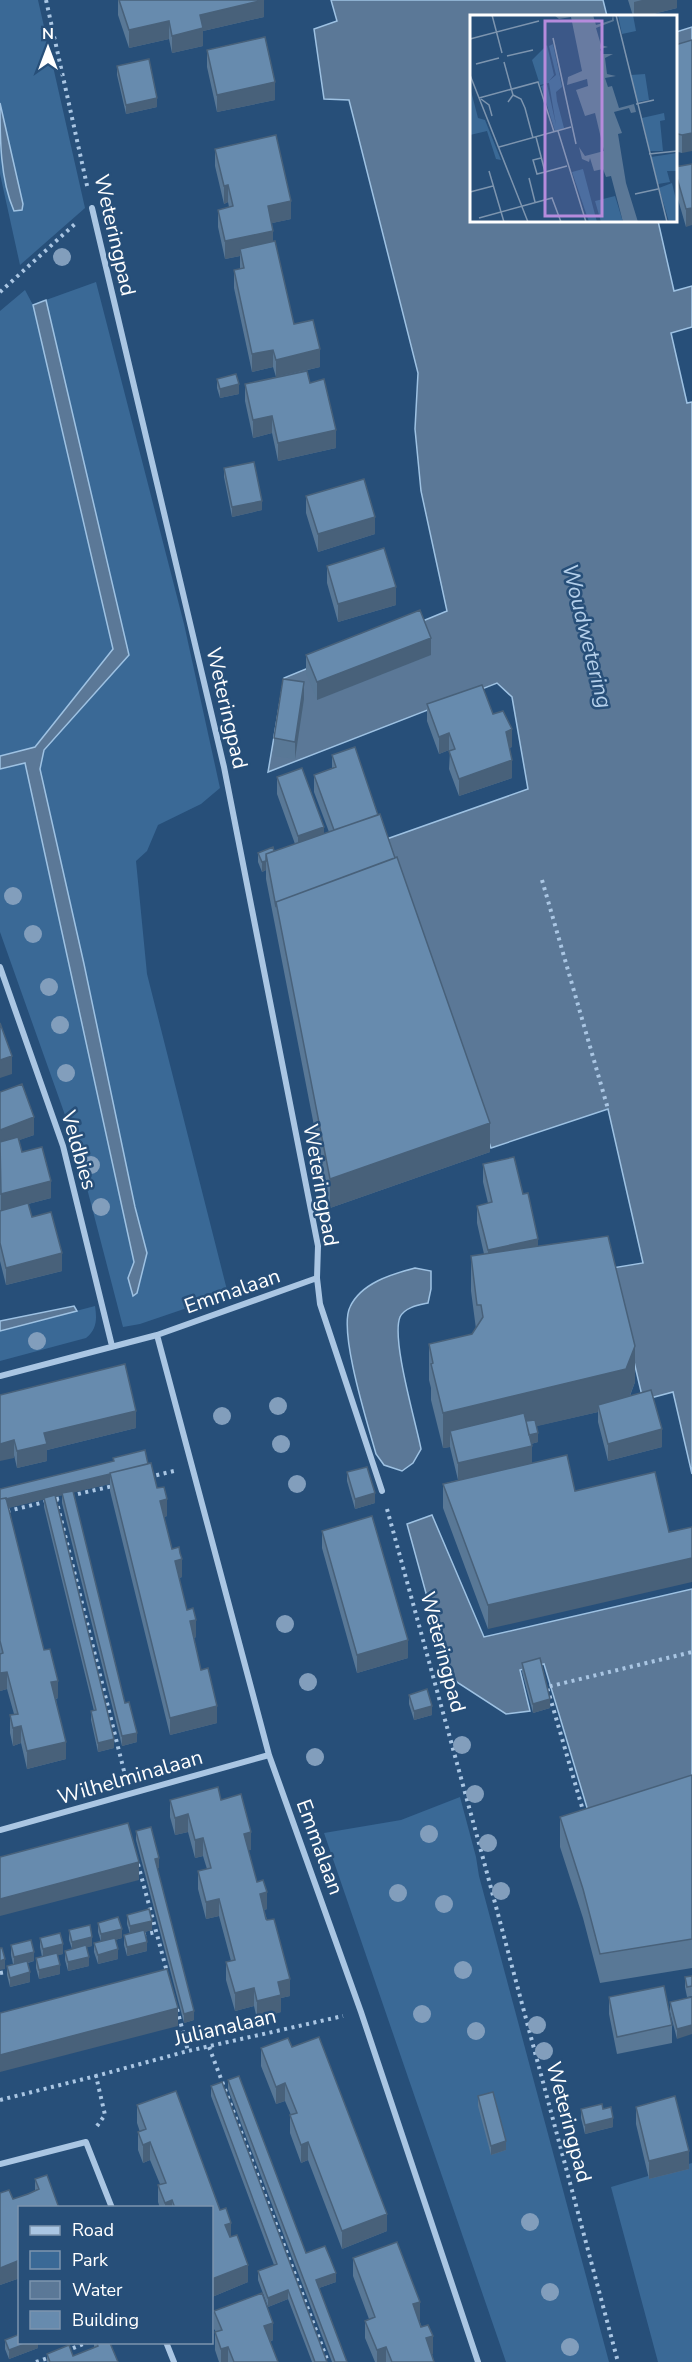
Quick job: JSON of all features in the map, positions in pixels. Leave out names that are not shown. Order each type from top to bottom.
[{"type":"street","name":"Weteringpad","points":[[92,208],[224,767],[318,1246],[317,1278],[320,1304],[382,1491]]},
{"type":"street","name":"Veldbies","points":[[0,967],[63,1146],[112,1346]]},
{"type":"street","name":"Emmalaan","points":[[0,1376],[157,1335],[317,1278]]},
{"type":"street","name":"Emmalaan","points":[[157,1335],[269,1755],[362,2012],[478,2362]]},
{"type":"street","name":"Wilhelminalaan","points":[[0,1830],[269,1755]]},
{"type":"street","points":[[0,2164],[86,2142],[111,2206]]},
{"type":"street","points":[[166,2344],[174,2362]]},
{"type":"path","name":"Weteringpad","points":[[46,0],[92,208]]},
{"type":"path","points":[[0,292],[92,208]]},
{"type":"path","points":[[542,880],[608,1109]]},
{"type":"path","points":[[147,1478],[192,1467]]},
{"type":"path","points":[[0,1513],[124,1483]]},
{"type":"path","name":"Weteringpad","points":[[382,1491],[618,2362]]},
{"type":"path","points":[[56,1499],[130,1794]]},
{"type":"path","points":[[585,1818],[547,1687],[692,1652]]},
{"type":"path","points":[[135,1853],[168,1975]]},
{"type":"path","points":[[134,1938],[156,1932]]},
{"type":"path","points":[[0,1973],[22,1967]]},
{"type":"path","points":[[177,2008],[188,2051]]},
{"type":"path","name":"Julianalaan","points":[[0,2100],[188,2051],[362,2012]]},
{"type":"path","points":[[209,2047],[328,2362]]},
{"type":"path","points":[[86,2142],[105,2115],[96,2076]]},
{"type":"path","points":[[36,2362],[85,2344]]},
{"type":"green space","points":[[0,0],[38,0],[85,208],[20,265],[0,174]]},
{"type":"green space","points":[[96,282],[184,624],[220,788],[201,804],[158,825],[147,851],[136,861],[147,974],[228,1294],[140,1324],[123,1327],[76,1146],[0,932],[0,769],[25,763],[134,1262],[128,1278],[133,1296],[147,1253],[40,769],[44,750],[129,655],[46,300]]},
{"type":"green space","points":[[25,290],[33,305],[113,649],[35,747],[0,756],[0,311]]},
{"type":"green space","points":[[95,1306],[95,1324],[86,1338],[0,1361],[0,1331]]},
{"type":"green space","points":[[460,1797],[609,2362],[506,2362],[324,1833],[401,1820]]},
{"type":"green space","points":[[692,2163],[692,2362],[658,2362],[611,2187]]},
{"type":"water","name":"Woudwetering","points":[[331,0],[603,0],[607,15],[470,15],[470,222],[658,222],[674,291],[692,286],[692,327],[671,333],[687,403],[692,402],[692,1474],[673,1392],[643,1400],[612,1268],[643,1263],[608,1109],[491,1148],[381,841],[528,789],[512,697],[497,683],[268,772],[284,678],[447,611],[421,491],[415,429],[418,373],[349,100],[324,99],[314,29],[337,21]]},
{"type":"water","points":[[692,27],[692,51],[677,56],[677,32]]},
{"type":"water","points":[[0,103],[23,204],[22,210],[14,211],[3,172]]},
{"type":"water","points":[[46,300],[129,655],[44,750],[40,769],[147,1253],[137,1293],[133,1296],[128,1278],[134,1262],[25,763],[0,769],[0,756],[35,747],[113,649],[33,305]]},
{"type":"water","points":[[415,1268],[431,1271],[428,1303],[405,1311],[400,1317],[398,1328],[401,1362],[421,1449],[413,1463],[402,1471],[384,1465],[376,1454],[355,1379],[347,1319],[355,1299],[369,1286],[387,1277]]},
{"type":"water","points":[[74,1306],[77,1311],[0,1331],[0,1321]]},
{"type":"water","points":[[432,1515],[484,1637],[692,1589],[692,1793],[591,1821],[544,1664],[520,1670],[530,1711],[506,1714],[449,1677],[407,1524]]},
{"type":"building","points":[[119,0],[264,0],[200,15],[203,28],[172,36],[169,21],[129,30]]},
{"type":"building","points":[[265,37],[275,82],[217,95],[207,50]]},
{"type":"building","points":[[692,40],[692,133],[682,135],[677,133],[677,44]]},
{"type":"building","points":[[149,59],[157,98],[126,105],[117,66]]},
{"type":"building","points":[[276,135],[291,201],[268,206],[273,231],[225,241],[218,210],[233,206],[228,185],[224,186],[215,149]]},
{"type":"building","points":[[692,164],[692,208],[686,209],[677,178],[677,167]]},
{"type":"building","points":[[275,241],[294,324],[313,320],[320,349],[276,360],[273,350],[252,354],[234,270],[244,268],[240,249]]},
{"type":"building","points":[[307,371],[310,383],[324,379],[336,430],[278,443],[272,416],[253,420],[245,384]]},
{"type":"building","points":[[236,374],[239,384],[220,389],[217,379]]},
{"type":"building","points":[[254,462],[262,501],[232,507],[224,468]]},
{"type":"building","points":[[364,479],[375,517],[318,534],[306,496]]},
{"type":"building","points":[[384,548],[396,587],[338,604],[327,566]]},
{"type":"building","points":[[420,610],[431,638],[317,682],[306,655]]},
{"type":"building","points":[[283,679],[304,682],[295,742],[274,738]]},
{"type":"building","points":[[482,685],[493,714],[503,711],[512,729],[506,732],[512,760],[459,779],[449,751],[455,749],[449,733],[439,737],[427,704]]},
{"type":"building","points":[[355,747],[378,815],[334,830],[314,775],[336,767],[332,755]]},
{"type":"building","points":[[302,768],[324,827],[298,836],[277,777]]},
{"type":"building","points":[[380,814],[395,858],[276,902],[276,907],[266,854]]},
{"type":"building","points":[[273,847],[274,851],[266,854],[266,861],[262,862],[258,853]]},
{"type":"building","points":[[397,857],[490,1123],[330,1179],[276,902]]},
{"type":"building","points":[[0,1023],[12,1056],[0,1060]]},
{"type":"building","points":[[22,1084],[34,1117],[0,1130],[0,1092]]},
{"type":"building","points":[[18,1137],[22,1152],[42,1147],[51,1181],[1,1194],[0,1142]]},
{"type":"building","points":[[514,1157],[523,1194],[528,1193],[538,1239],[488,1250],[477,1206],[492,1202],[483,1164]]},
{"type":"building","points":[[28,1203],[32,1217],[51,1212],[62,1253],[6,1268],[0,1243],[0,1211]]},
{"type":"building","points":[[608,1236],[635,1346],[626,1369],[443,1413],[431,1364],[433,1363],[429,1344],[472,1334],[483,1317],[481,1305],[477,1305],[471,1256]]},
{"type":"building","points":[[125,1364],[136,1411],[44,1433],[47,1444],[17,1451],[14,1440],[0,1444],[0,1395]]},
{"type":"building","points":[[651,1390],[662,1429],[608,1444],[598,1405]]},
{"type":"building","points":[[524,1413],[532,1446],[458,1463],[450,1431]]},
{"type":"building","points":[[535,1420],[538,1433],[529,1435],[526,1421]]},
{"type":"building","points":[[145,1450],[148,1464],[0,1499],[0,1489],[114,1461],[113,1458]]},
{"type":"building","points":[[567,1455],[575,1491],[655,1472],[669,1532],[692,1527],[692,1558],[488,1605],[443,1484]]},
{"type":"building","points":[[151,1463],[157,1488],[164,1487],[167,1499],[160,1501],[172,1549],[179,1547],[182,1559],[175,1561],[187,1610],[193,1608],[196,1620],[190,1621],[201,1670],[208,1668],[217,1706],[170,1718],[110,1473]]},
{"type":"building","points":[[367,1467],[375,1493],[355,1499],[347,1472]]},
{"type":"building","points":[[73,1491],[125,1703],[129,1702],[137,1733],[122,1736],[62,1493]]},
{"type":"building","points":[[55,1495],[114,1739],[98,1743],[91,1711],[96,1710],[44,1498]]},
{"type":"building","points":[[6,1498],[44,1650],[50,1649],[58,1681],[51,1682],[66,1742],[27,1751],[21,1726],[13,1728],[10,1715],[18,1714],[7,1672],[0,1673],[0,1654],[3,1653],[0,1641],[0,1499]]},
{"type":"building","points":[[372,1516],[408,1640],[357,1655],[322,1531]]},
{"type":"building","points":[[540,1658],[550,1699],[533,1704],[522,1663]]},
{"type":"building","points":[[427,1689],[432,1706],[414,1711],[409,1695]]},
{"type":"building","points":[[692,1775],[692,1939],[600,1954],[583,1889],[560,1817]]},
{"type":"building","points":[[218,1787],[221,1800],[241,1794],[251,1832],[244,1834],[257,1882],[263,1880],[267,1892],[260,1894],[266,1919],[274,1919],[290,1979],[278,1982],[281,1995],[257,2001],[254,1988],[235,1993],[226,1962],[235,1960],[219,1899],[206,1902],[198,1871],[211,1868],[203,1838],[195,1840],[188,1814],[175,1818],[170,1800]]},
{"type":"building","points":[[128,1823],[139,1862],[0,1899],[0,1857]]},
{"type":"building","points":[[151,1827],[159,1858],[155,1859],[194,2011],[184,2014],[136,1831]]},
{"type":"building","points":[[149,1909],[152,1921],[130,1926],[127,1915]]},
{"type":"building","points":[[118,1917],[122,1929],[101,1934],[98,1923]]},
{"type":"building","points":[[90,1925],[92,1937],[72,1942],[69,1930]]},
{"type":"building","points":[[144,1930],[147,1942],[127,1947],[124,1935]]},
{"type":"building","points":[[60,1933],[63,1944],[43,1949],[40,1938]]},
{"type":"building","points":[[115,1938],[118,1949],[98,1955],[94,1943]]},
{"type":"building","points":[[31,1940],[34,1952],[14,1957],[11,1945]]},
{"type":"building","points":[[86,1945],[89,1957],[68,1962],[65,1951]]},
{"type":"building","points":[[0,1948],[2,1948],[5,1959],[0,1961]]},
{"type":"building","points":[[57,1953],[60,1965],[39,1970],[36,1958]]},
{"type":"building","points":[[27,1961],[30,1972],[10,1978],[7,1966]]},
{"type":"building","points":[[167,1969],[178,2008],[0,2055],[0,2013]]},
{"type":"building","points":[[692,1976],[692,1986],[687,1987],[685,1977]]},
{"type":"building","points":[[664,1986],[672,2025],[617,2037],[609,1997]]},
{"type":"building","points":[[692,1997],[692,2025],[677,2029],[670,2002]]},
{"type":"building","points":[[319,2037],[387,2214],[342,2231],[308,2142],[301,2145],[290,2115],[297,2113],[285,2083],[276,2087],[261,2048],[288,2038],[292,2047]]},
{"type":"building","points":[[239,2076],[306,2253],[325,2246],[336,2273],[316,2280],[347,2362],[335,2362],[228,2080]]},
{"type":"building","points":[[222,2082],[327,2362],[315,2362],[288,2290],[268,2298],[258,2271],[277,2264],[211,2086]]},
{"type":"building","points":[[176,2091],[220,2210],[226,2208],[231,2223],[225,2225],[230,2237],[237,2235],[248,2265],[213,2279],[213,2206],[174,2206],[172,2200],[165,2203],[158,2185],[166,2183],[150,2142],[143,2145],[138,2132],[146,2129],[137,2105]]},
{"type":"building","points":[[493,2092],[506,2141],[491,2146],[478,2096]]},
{"type":"building","points":[[675,2096],[689,2151],[649,2161],[636,2107]]},
{"type":"building","points":[[602,2104],[603,2109],[611,2107],[613,2118],[585,2125],[581,2109]]},
{"type":"building","points":[[47,2175],[58,2206],[18,2206],[18,2261],[0,2268],[0,2193],[9,2190],[13,2199],[28,2194],[39,2189],[35,2179]]},
{"type":"building","points":[[397,2242],[420,2302],[413,2304],[421,2327],[428,2325],[433,2336],[426,2338],[434,2362],[392,2362],[386,2347],[377,2350],[365,2321],[375,2317],[353,2258]]},
{"type":"building","points":[[262,2293],[273,2323],[264,2326],[278,2362],[234,2362],[228,2347],[221,2349],[215,2332],[222,2330],[214,2311]]},
{"type":"building","points":[[18,2335],[18,2344],[25,2344],[9,2350],[5,2340]]},
{"type":"building","points":[[97,2344],[110,2344],[118,2362],[50,2362],[47,2354],[69,2345],[73,2356],[98,2346]]}]
